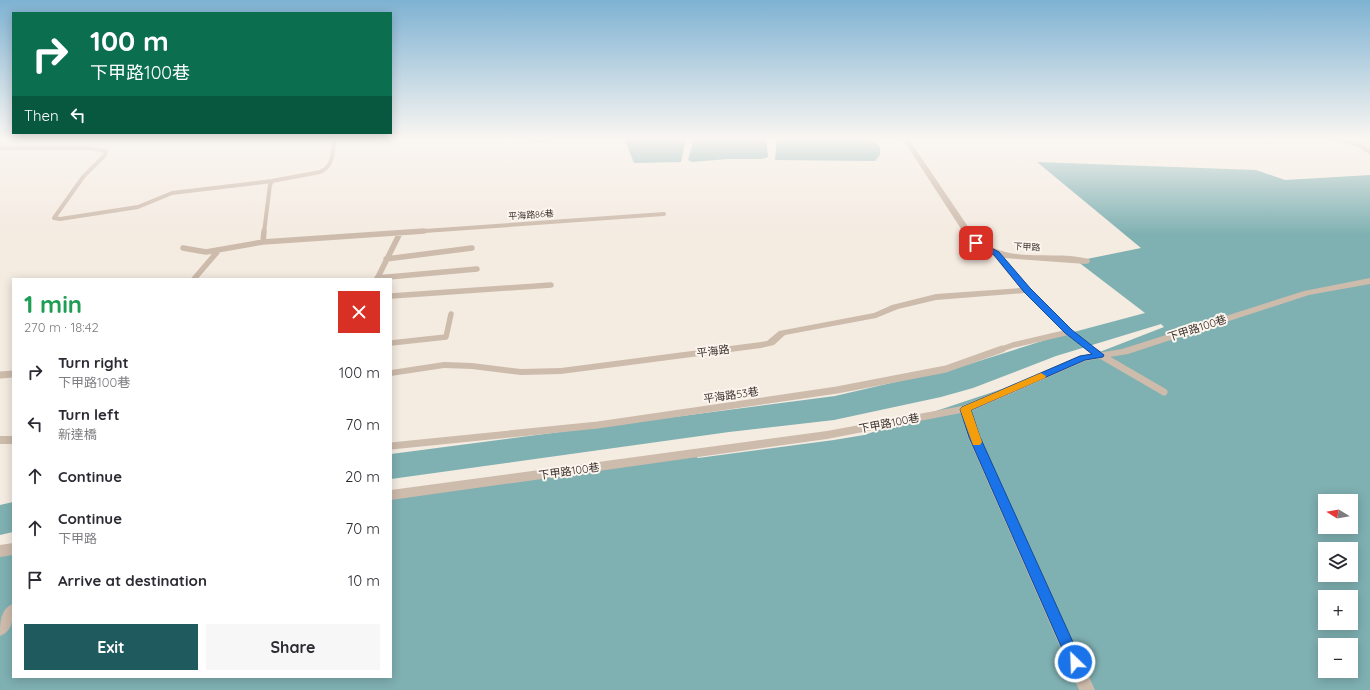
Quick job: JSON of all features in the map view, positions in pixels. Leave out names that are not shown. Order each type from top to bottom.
[{"type":"street","name":"下甲路","points":[[927,170],[976,243],[997,254],[1009,256],[1086,261]]},
{"type":"street","points":[[997,254],[1027,290],[1070,333]]},
{"type":"street","name":"下甲路100巷","points":[[392,495],[827,435],[965,409],[1097,353],[1124,352],[1307,293],[1370,281]]},
{"type":"street","name":"平海路","points":[[392,373],[444,365],[472,366],[521,372],[561,371],[761,345],[770,343],[782,333],[876,315],[895,307],[925,299],[1027,290]]},
{"type":"street","points":[[965,409],[974,437],[1087,690]]},
{"type":"street","points":[[0,440],[12,440]]},
{"type":"street","points":[[0,551],[12,549]]},
{"type":"street","points":[[0,628],[12,611]]},
{"type":"lane","points":[[91,170],[78,184],[54,218],[56,219],[138,207],[172,193],[272,181],[285,177],[317,173],[323,170]]},
{"type":"lane","points":[[264,242],[270,185],[272,181]]},
{"type":"lane","name":"平海路86巷","points":[[183,248],[206,252],[264,242],[664,214]]},
{"type":"lane","points":[[377,278],[400,232]]},
{"type":"lane","points":[[386,259],[472,248]]},
{"type":"lane","points":[[195,278],[218,251]]},
{"type":"lane","points":[[377,278],[477,269]]},
{"type":"lane","points":[[392,296],[551,285]]},
{"type":"lane","points":[[392,343],[446,338],[451,314]]},
{"type":"lane","points":[[1070,333],[1097,353],[1164,392]]},
{"type":"lane","name":"平海路53巷","points":[[392,446],[598,425],[837,390],[946,369],[1013,345],[1070,333]]},
{"type":"lane","points":[[0,375],[12,374]]},
{"type":"water","points":[[1047,170],[1257,170],[1285,180],[1370,175],[1370,690],[0,690],[0,551],[12,549],[12,678],[392,678],[392,497],[695,456],[698,458],[864,435],[1017,384],[1164,327],[1161,324],[1056,356],[973,388],[941,397],[834,420],[729,432],[392,479],[392,454],[835,396],[960,367],[1055,337],[1145,313],[1077,261],[1141,248]]},
{"type":"water","points":[[12,502],[12,532],[0,535],[0,505]]},
{"type":"slow traffic","points":[[977,442],[965,409],[1041,376]]},
{"type":"route","points":[[976,243],[997,254],[1027,290],[1068,332],[1100,355],[1083,358],[965,409],[974,437],[1075,662]]}]
